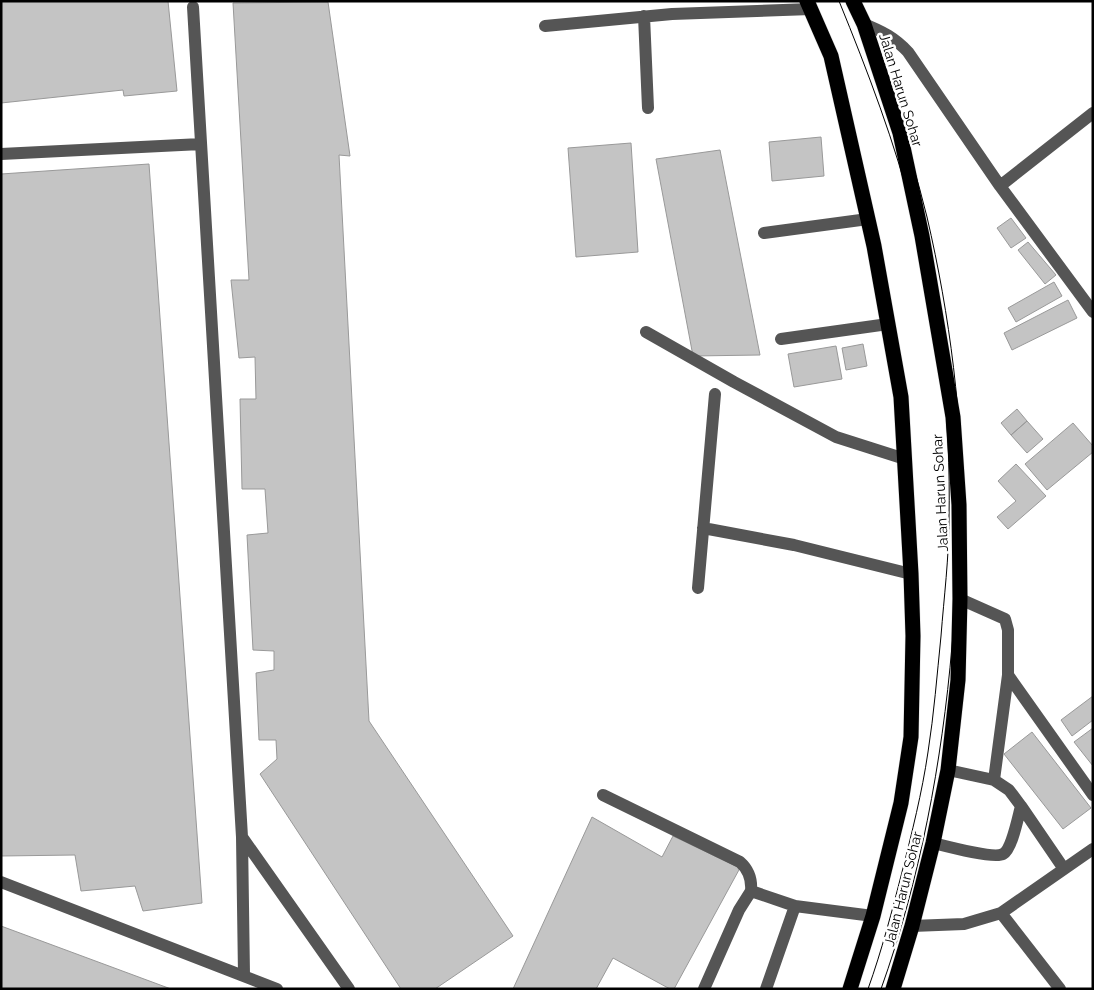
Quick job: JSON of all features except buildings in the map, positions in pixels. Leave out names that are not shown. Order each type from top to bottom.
[{"type":"highway","name":"Jalan Harun Sohar","points":[[853,1],[864,24],[900,133],[922,236],[951,408],[959,505],[960,599],[958,680],[948,770],[933,843],[912,926],[893,989]]},
{"type":"highway","name":"Jalan Harun Sohar","points":[[809,5],[831,56],[868,219],[888,324],[901,397],[912,574],[911,737],[901,802],[873,916],[850,989]]},
{"type":"street","points":[[545,26],[644,16],[809,5]]},
{"type":"street","points":[[193,8],[242,837],[244,975]]},
{"type":"street","points":[[644,16],[648,108]]},
{"type":"street","points":[[864,24],[887,34],[898,41],[908,52],[1000,186],[1093,312]]},
{"type":"street","points":[[1000,186],[1093,113]]},
{"type":"street","points":[[1,154],[201,144]]},
{"type":"street","points":[[764,233],[868,219]]},
{"type":"street","points":[[781,339],[888,324]]},
{"type":"street","points":[[646,332],[836,437],[905,459]]},
{"type":"street","points":[[698,588],[715,394]]},
{"type":"street","points":[[703,528],[794,546],[912,574]]},
{"type":"street","points":[[960,599],[1005,620],[1008,630],[1008,675],[994,780]]},
{"type":"street","points":[[1008,675],[1093,795]]},
{"type":"street","points":[[948,770],[994,780],[1009,790],[1064,869]]},
{"type":"street","points":[[603,795],[740,862],[749,873],[752,882],[751,891],[739,910],[704,989]]},
{"type":"street","points":[[933,843],[976,853],[998,856],[1003,854],[1009,846],[1021,806]]},
{"type":"street","points":[[242,837],[349,989]]},
{"type":"street","points":[[912,926],[964,924],[1001,913],[1093,848]]},
{"type":"street","points":[[1,882],[277,989]]},
{"type":"street","points":[[751,891],[794,906],[873,916]]},
{"type":"street","points":[[766,989],[794,906]]},
{"type":"street","points":[[1001,913],[1060,989]]},
{"type":"tram line","points":[[839,1],[880,108],[914,217],[931,291],[937,329],[946,405],[948,443],[948,548],[930,738],[923,782],[909,842],[878,960],[868,989]]},
{"type":"tram line","points":[[853,1],[903,135],[927,217],[954,367],[962,482],[962,520],[958,583],[948,690],[935,777],[918,863],[895,948],[881,989]]}]
